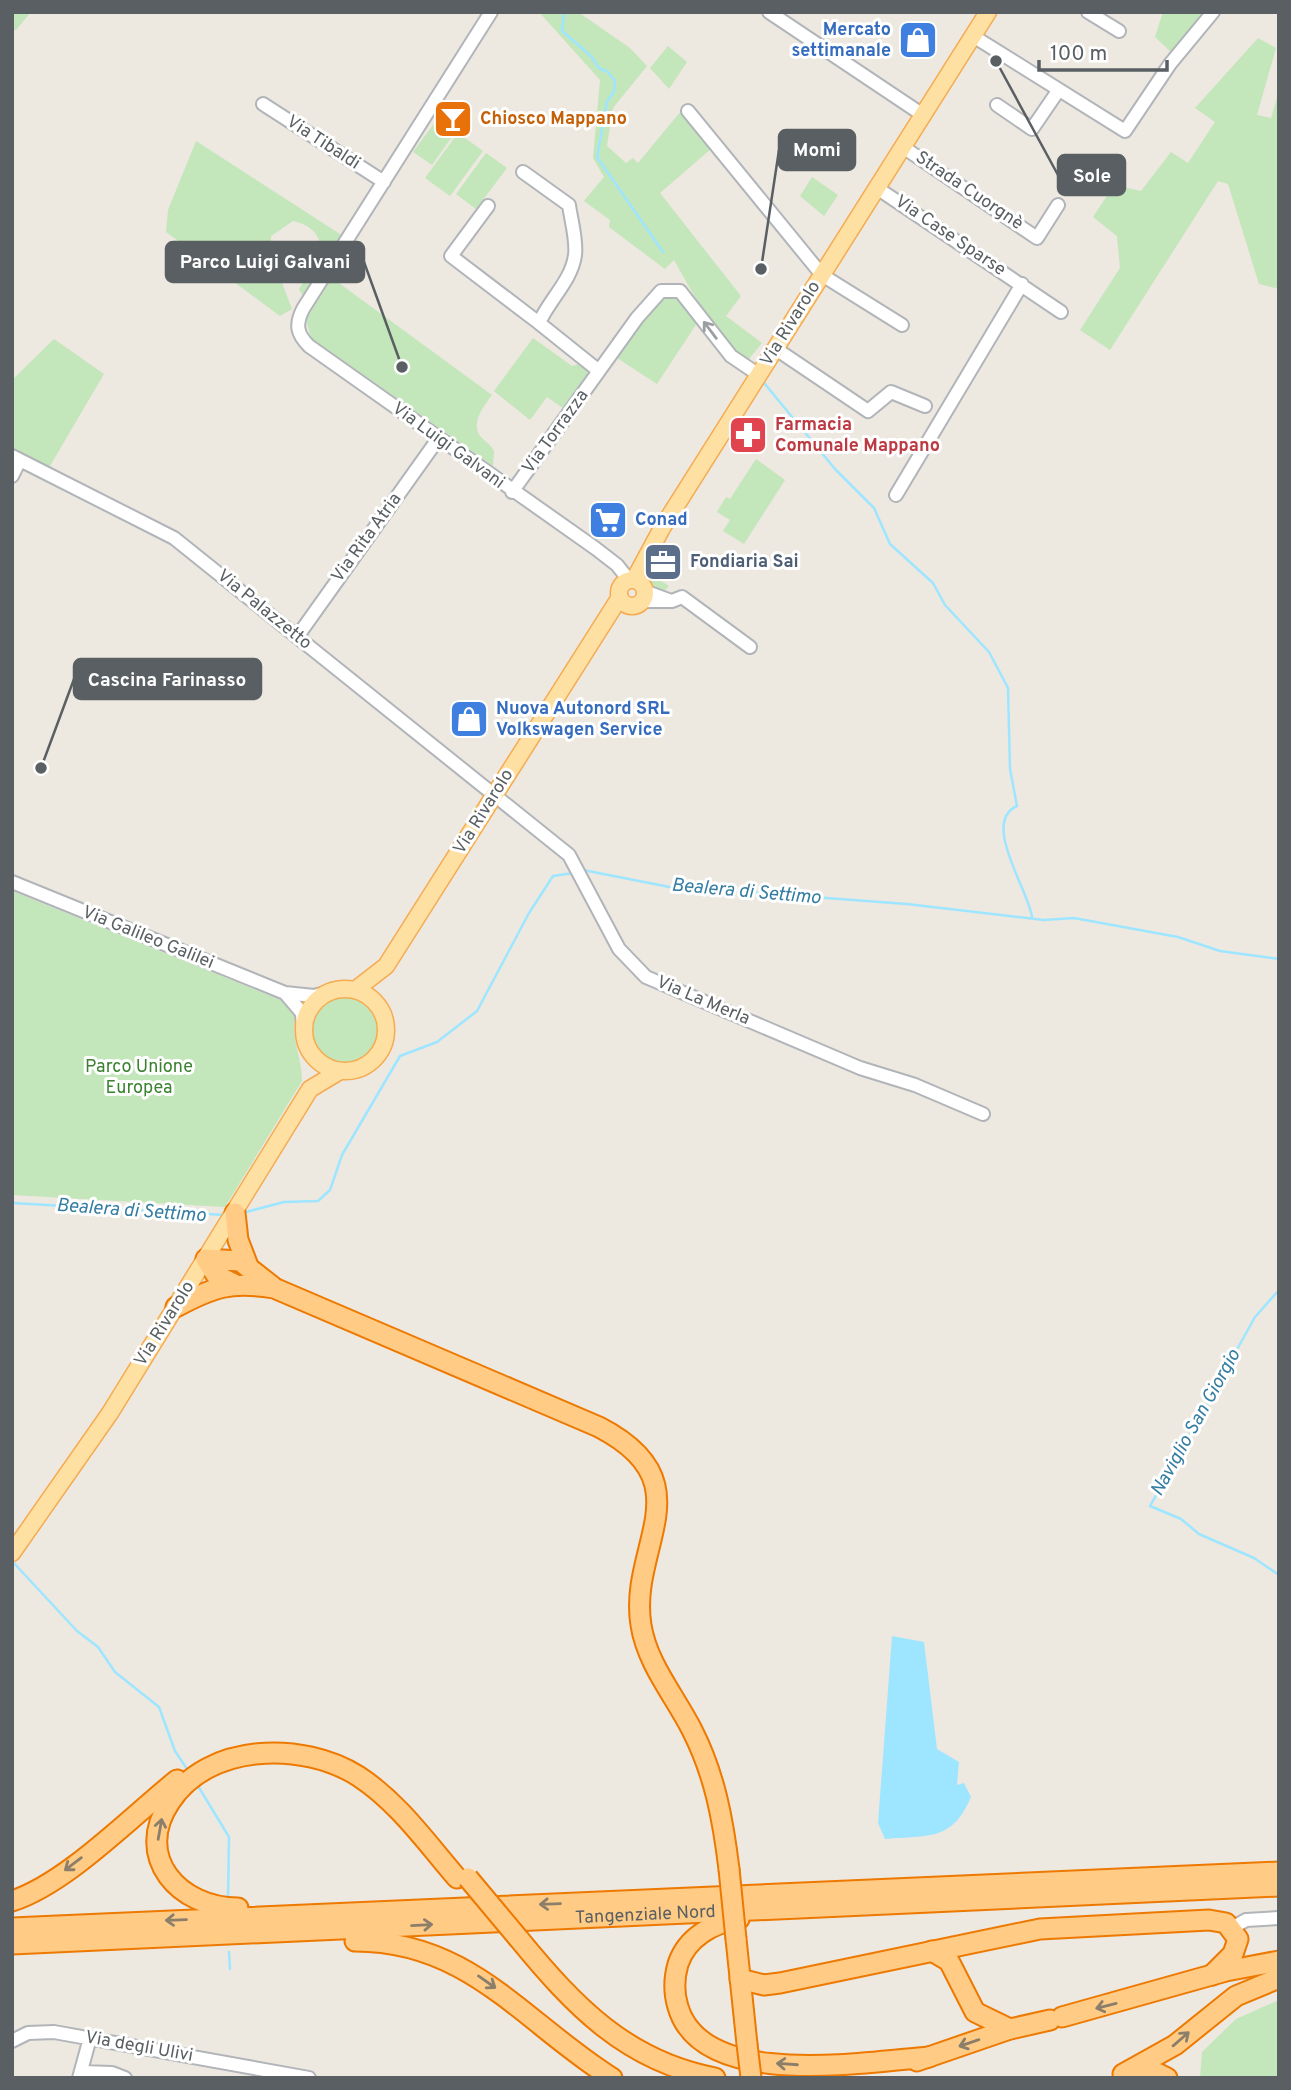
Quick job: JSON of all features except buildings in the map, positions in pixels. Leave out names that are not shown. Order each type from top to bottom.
[{"type":"highway","points":[[234,1215],[238,1240],[248,1266]]},
{"type":"highway","points":[[206,1259],[235,1259],[248,1266],[274,1288],[599,1427],[624,1442],[640,1459],[653,1482],[657,1518],[639,1587],[642,1634],[705,1758],[722,1814],[751,2078]]},
{"type":"highway","points":[[206,1259],[216,1275],[234,1284]]},
{"type":"highway","points":[[176,1307],[208,1290],[234,1284],[274,1288]]},
{"type":"highway","points":[[12,1901],[38,1889],[73,1865],[215,1756],[250,1745],[288,1744],[338,1756],[370,1773],[403,1801],[513,1939],[568,1998],[610,2033],[663,2062],[715,2078]]},
{"type":"highway","points":[[190,1776],[164,1811],[158,1847],[168,1878],[193,1899],[230,1908],[314,1905],[421,1909]]},
{"type":"highway","name":"Tangenziale Nord","points":[[12,1928],[1279,1872]]},
{"type":"highway","name":"Tangenziale Nord","points":[[12,1944],[1279,1886]]},
{"type":"highway","points":[[788,1907],[721,1922],[691,1942],[678,1964],[675,1989],[680,2013],[695,2036],[727,2054],[780,2063],[850,2065],[929,2057]]},
{"type":"highway","points":[[744,2020],[759,1998],[780,1983],[1040,1929],[1216,1920],[1232,1928],[1238,1938],[1236,1949],[1223,1967],[1212,1975]]},
{"type":"highway","points":[[256,1934],[324,1941],[379,1941],[433,1953],[478,1976],[612,2078]]},
{"type":"highway","points":[[513,1939],[554,1996],[583,2024],[628,2055],[677,2078]]},
{"type":"highway","points":[[962,1987],[962,1961],[972,1943]]},
{"type":"highway","points":[[932,1951],[949,1961],[975,2012],[1010,2029]]},
{"type":"highway","points":[[845,2078],[901,2067],[1010,2029],[1212,1975],[1279,1961]]},
{"type":"highway","points":[[739,1972],[780,1983]]},
{"type":"highway","points":[[1118,2076],[1175,2045],[1236,1996],[1279,1978]]},
{"type":"highway","points":[[1118,2076],[1145,2069],[1167,2078]]},
{"type":"main road","name":"Strada Cuorgnè","points":[[822,275],[988,12]]},
{"type":"main road","name":"Via Rivarolo","points":[[355,990],[386,966],[603,621],[632,590],[648,554],[822,275]]},
{"type":"main road","name":"Via Rivarolo","points":[[377,1005],[386,966]]},
{"type":"main road","points":[[355,990],[377,1005],[386,1026],[381,1049],[364,1066],[341,1071],[324,1065],[312,1054],[303,1030],[310,1007],[329,992],[355,990]]},
{"type":"main road","name":"Via Rivarolo","points":[[13,1552],[110,1413],[310,1089],[312,1054]]},
{"type":"main road","name":"Via Rivarolo","points":[[310,1089],[341,1071]]},
{"type":"street","points":[[384,182],[491,12]]},
{"type":"street","points":[[769,12],[923,115]]},
{"type":"street","points":[[1088,12],[1119,32]]},
{"type":"street","points":[[973,36],[1116,128],[1128,130],[1165,72],[1213,12]]},
{"type":"street","points":[[997,105],[1032,129],[1058,91]]},
{"type":"street","name":"Via Tibaldi","points":[[263,104],[384,182]]},
{"type":"street","name":"Via Rivarolo","points":[[688,111],[822,275]]},
{"type":"street","name":"Strada Cuorgnè","points":[[903,147],[1037,237],[1058,205]]},
{"type":"street","points":[[523,173],[569,205],[575,255],[558,293],[545,307],[539,323]]},
{"type":"street","name":"Via Luigi Galvani","points":[[384,182],[300,315],[297,327],[299,337],[617,565],[632,590]]},
{"type":"street","name":"Via Case Sparse","points":[[877,188],[1061,312]]},
{"type":"street","name":"Via Torrazza","points":[[488,206],[452,256],[599,371]]},
{"type":"street","points":[[822,275],[902,325]]},
{"type":"street","name":"Via Case Sparse","points":[[896,495],[934,410],[1022,284]]},
{"type":"street","name":"Via Torrazza","points":[[512,492],[653,297],[668,290],[680,291],[730,356],[759,375]]},
{"type":"street","points":[[776,349],[869,411],[891,392],[934,410]]},
{"type":"street","name":"Via Rita Atria","points":[[297,637],[438,439]]},
{"type":"street","points":[[12,476],[16,458]]},
{"type":"street","name":"Via Palazzetto","points":[[16,458],[174,538],[494,798]]},
{"type":"street","points":[[632,590],[671,601],[682,597],[750,647]]},
{"type":"street","name":"Via La Merla","points":[[494,798],[569,855],[620,948],[646,977],[860,1068],[915,1085],[982,1114]]},
{"type":"street","name":"Via Galileo Galilei","points":[[12,882],[285,993],[314,996],[329,992]]},
{"type":"street","points":[[285,993],[302,1013],[303,1030]]},
{"type":"street","points":[[1232,1928],[1246,1920],[1279,1917]]},
{"type":"street","name":"Via degli Ulivi","points":[[12,2041],[41,2031],[309,2078]]},
{"type":"street","points":[[90,2038],[81,2075],[112,2073],[125,2078]]},
{"type":"green space","points":[[12,12],[31,12],[16,30],[12,30]]},
{"type":"green space","points":[[539,12],[578,12],[630,48],[647,66],[613,108],[607,146],[626,163],[633,158],[638,163],[681,111],[712,148],[660,193],[741,296],[726,316],[762,343],[749,359],[740,355],[718,332],[674,260],[665,269],[609,227],[610,220],[584,201],[604,177],[593,158],[600,80]]},
{"type":"green space","points":[[1163,12],[1209,12],[1173,54],[1155,37]]},
{"type":"green space","points":[[1258,38],[1276,48],[1257,115],[1271,118],[1279,91],[1279,289],[1259,284],[1228,184],[1218,181],[1110,350],[1080,330],[1120,268],[1117,236],[1093,217],[1114,185],[1141,191],[1171,152],[1188,163],[1215,122],[1195,108]]},
{"type":"green space","points":[[668,46],[687,62],[669,89],[650,68]]},
{"type":"green space","points":[[436,121],[454,134],[432,165],[413,152]]},
{"type":"green space","points":[[458,133],[483,151],[450,196],[425,178]]},
{"type":"green space","points":[[196,141],[343,236],[304,298],[299,289],[322,252],[317,235],[305,225],[293,221],[271,236],[271,254],[292,309],[280,316],[166,232],[168,210]]},
{"type":"green space","points":[[486,153],[507,168],[476,209],[456,194]]},
{"type":"green space","points":[[812,177],[838,195],[824,216],[800,196]]},
{"type":"green space","points":[[332,278],[492,395],[479,416],[477,427],[478,433],[494,451],[493,466],[311,338],[306,319]]},
{"type":"green space","points":[[670,294],[678,298],[697,323],[657,384],[617,358],[655,303]]},
{"type":"green space","points":[[533,338],[572,366],[582,363],[588,373],[563,408],[547,397],[530,420],[494,391]]},
{"type":"green space","points":[[54,339],[104,374],[47,471],[12,453],[12,380]]},
{"type":"green space","points":[[756,459],[785,480],[744,544],[723,531],[730,520],[717,512],[726,497],[730,499]]},
{"type":"green space","points":[[651,558],[655,560],[650,574],[669,586],[662,593],[653,586],[649,578]]},
{"type":"green space","name":"Parco Unione Europea","points":[[12,891],[283,1001],[295,1017],[294,1033],[302,1081],[225,1207],[12,1195]]},
{"type":"green space","points":[[338,996],[352,996],[364,1001],[374,1011],[379,1030],[374,1049],[364,1059],[352,1064],[338,1064],[326,1059],[316,1049],[311,1037],[311,1023],[316,1011],[326,1001]]},
{"type":"green space","points":[[1279,2000],[1279,2078],[1200,2078],[1202,2052],[1236,2019]]},
{"type":"water","points":[[892,1636],[924,1642],[937,1749],[959,1762],[957,1785],[964,1783],[971,1797],[964,1812],[947,1829],[926,1836],[885,1839],[878,1823]]},
{"type":"waterway","points":[[564,12],[562,31],[615,81],[614,91],[607,102],[597,157],[663,252]]},
{"type":"waterway","points":[[765,384],[835,469],[874,508],[890,544],[933,583],[945,605],[989,652],[1008,688],[1010,769],[1017,806],[1007,814],[1004,826],[1005,841],[1032,917]]},
{"type":"waterway","name":"Bealera di Settimo","points":[[583,870],[690,891],[719,890],[907,904],[1044,920],[1074,918],[1178,937],[1220,951],[1279,959]]},
{"type":"waterway","name":"Bealera di Settimo","points":[[242,1213],[284,1202],[318,1201],[330,1190],[342,1155],[400,1056],[437,1042],[477,1011],[529,913],[553,876],[574,873]]},
{"type":"waterway","name":"Bealera di Settimo","points":[[12,1203],[225,1215]]},
{"type":"waterway","name":"Naviglio San Giorgio","points":[[1279,1290],[1255,1317],[1150,1506],[1181,1519],[1199,1534],[1254,1558],[1279,1575]]},
{"type":"waterway","points":[[12,1561],[77,1631],[98,1647],[115,1672],[159,1707],[175,1751],[189,1772]]},
{"type":"waterway","points":[[198,1786],[229,1837],[228,1900]]},
{"type":"waterway","points":[[229,1952],[230,1969]]},
{"type":"place","name":"Mercato settimanale","points":[[918,40]]},
{"type":"place","name":"Sole","points":[[996,61]]},
{"type":"place","name":"Chiosco Mappano","points":[[453,119]]},
{"type":"place","name":"Momi","points":[[761,269]]},
{"type":"place","name":"Parco Luigi Galvani","points":[[402,367]]},
{"type":"place","name":"Farmacia Comunale Mappano","points":[[748,435]]},
{"type":"place","name":"Conad","points":[[608,520]]},
{"type":"place","name":"Fondiaria Sai","points":[[663,562]]},
{"type":"place","name":"Nuova Autonord SRL Volkswagen Service","points":[[469,719]]},
{"type":"place","name":"Cascina Farinasso","points":[[41,768]]}]
